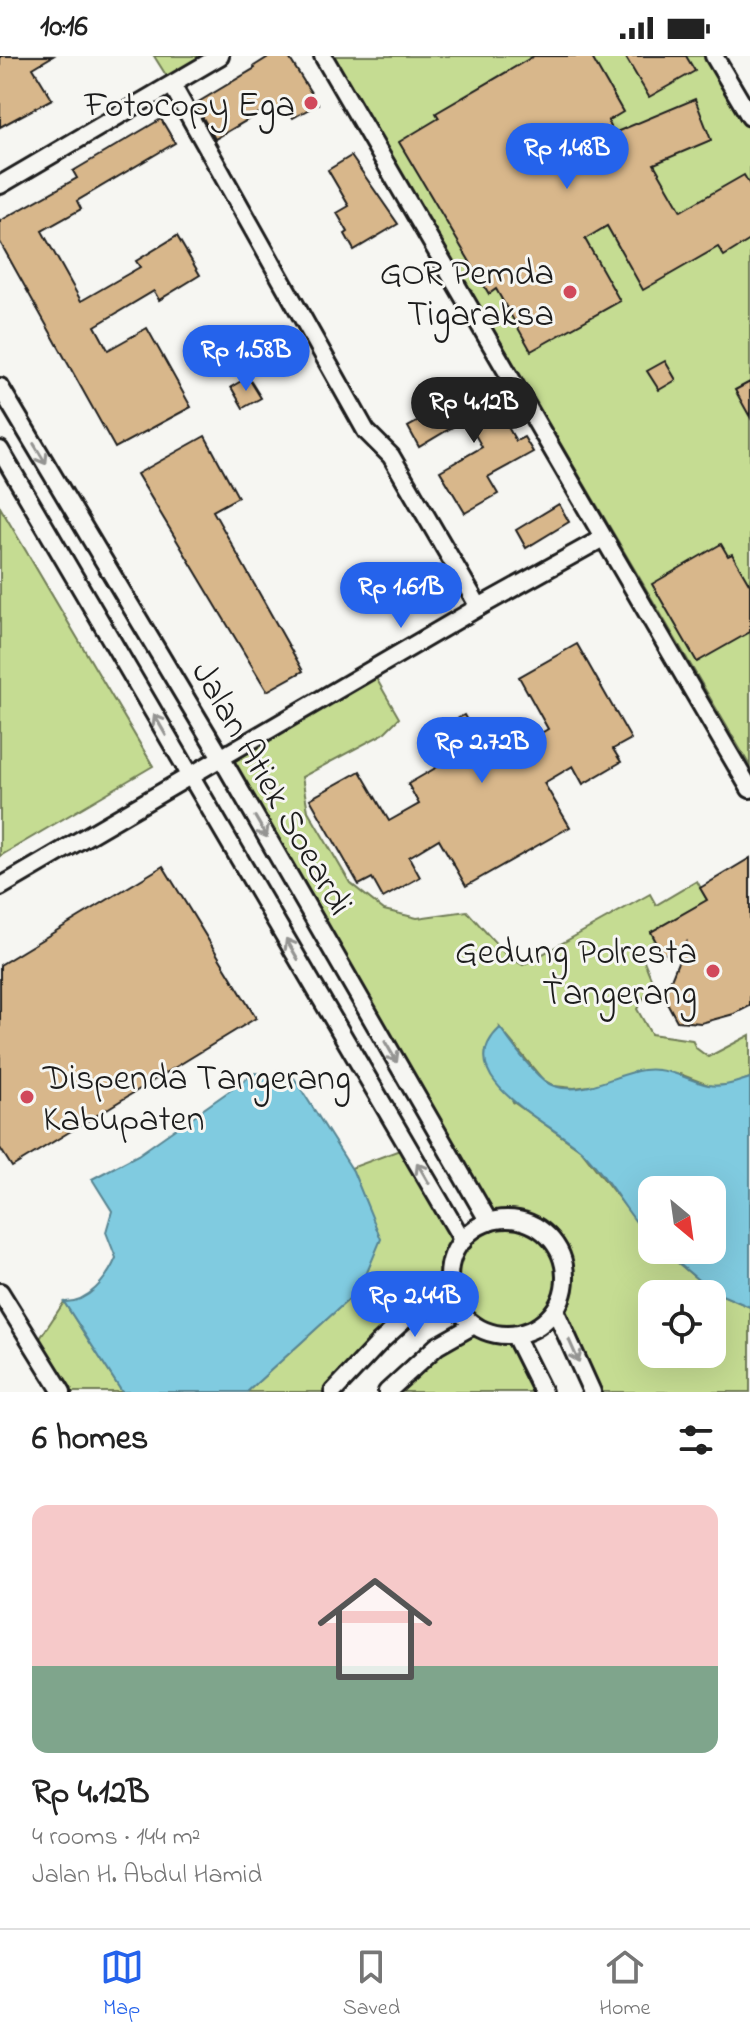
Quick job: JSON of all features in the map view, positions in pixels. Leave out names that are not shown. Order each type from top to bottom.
[{"type":"street","points":[[0,185],[220,56]]},
{"type":"street","points":[[323,56],[750,789]]},
{"type":"street","points":[[714,56],[750,117]]},
{"type":"street","points":[[172,85],[366,431],[391,456],[479,607]]},
{"type":"street","name":"Jalan Atiek Soeardi","points":[[0,387],[222,759],[489,1222]]},
{"type":"street","name":"Jalan Atiek Soeardi","points":[[0,450],[463,1241]]},
{"type":"street","points":[[0,887],[603,538]]},
{"type":"street","points":[[513,1219],[532,1225],[549,1236],[560,1253],[565,1272],[564,1292],[555,1310],[543,1323],[515,1336],[490,1333],[474,1325],[461,1313],[452,1297],[449,1279],[451,1261],[463,1241],[474,1229],[489,1222],[513,1219]]},
{"type":"street","points":[[333,1392],[380,1342],[449,1279]]},
{"type":"street","points":[[0,1292],[62,1392]]},
{"type":"street","points":[[555,1310],[592,1392]]},
{"type":"street","points":[[387,1392],[437,1346],[474,1325]]},
{"type":"street","points":[[515,1336],[543,1392]]},
{"type":"green space","points":[[154,56],[211,56],[169,80]]},
{"type":"green space","points":[[333,56],[712,56],[750,117],[750,766]]},
{"type":"green space","points":[[0,507],[153,766],[0,856]]},
{"type":"green space","points":[[372,671],[399,718],[383,734],[302,777],[308,811],[350,883],[384,910],[417,918],[467,911],[507,956],[523,965],[650,894],[656,905],[697,881],[707,900],[651,932],[655,940],[640,951],[653,983],[637,1009],[651,1034],[692,1040],[696,1048],[708,1057],[750,1035],[750,1078],[730,1085],[711,1086],[680,1074],[574,1088],[554,1086],[543,1080],[500,1028],[513,1102],[581,1150],[638,1223],[638,1264],[679,1264],[698,1280],[638,1280],[638,1368],[726,1368],[726,1297],[750,1307],[750,1392],[592,1392],[555,1310],[543,1323],[515,1336],[543,1392],[387,1392],[473,1325],[457,1305],[449,1280],[333,1392],[247,1392],[360,1289],[380,1239],[351,1168],[408,1147],[463,1240],[489,1221],[222,759]]},
{"type":"green space","points":[[64,1302],[122,1392],[62,1392],[33,1349]]},
{"type":"water","points":[[500,1028],[540,1077],[554,1086],[566,1088],[588,1086],[643,1070],[668,1072],[713,1086],[750,1078],[750,1307],[726,1297],[726,1280],[698,1280],[679,1264],[726,1264],[726,1176],[638,1176],[638,1225],[583,1152],[530,1114],[495,1082],[486,1065],[487,1047]]},
{"type":"water","points":[[255,1073],[294,1078],[353,1171],[381,1239],[360,1289],[247,1392],[122,1392],[64,1302],[89,1294],[107,1274],[116,1258],[106,1232],[112,1211],[92,1179],[138,1155]]},
{"type":"building","points":[[0,56],[53,56],[33,68],[52,99],[0,127]]},
{"type":"building","points":[[270,56],[288,56],[318,104],[293,118],[285,104],[274,111],[271,106],[215,139],[195,104]]},
{"type":"building","points":[[534,56],[591,56],[623,112],[608,121],[614,133],[695,99],[711,140],[654,164],[681,211],[744,175],[750,185],[750,240],[724,256],[718,247],[643,290],[607,226],[585,239],[620,301],[531,351],[496,289],[489,294],[399,142],[439,118],[436,113]]},
{"type":"building","points":[[625,56],[686,56],[695,71],[649,97]]},
{"type":"building","points":[[161,119],[175,143],[77,201],[81,209],[42,231],[81,301],[140,267],[136,261],[177,236],[200,275],[159,300],[154,291],[95,326],[108,350],[147,328],[191,407],[115,448],[0,242],[0,221],[77,178],[73,171]]},
{"type":"building","points":[[351,156],[398,224],[354,250],[337,213],[349,206],[328,170]]},
{"type":"building","points":[[665,361],[676,380],[659,390],[647,371]]},
{"type":"building","points":[[248,377],[261,398],[243,408],[231,387]]},
{"type":"building","points":[[489,382],[501,402],[495,405],[516,441],[524,437],[533,452],[488,477],[498,494],[465,513],[440,471],[482,447],[468,422],[461,422],[419,447],[408,427]]},
{"type":"building","points":[[750,382],[750,417],[735,390]]},
{"type":"building","points":[[205,436],[238,497],[213,511],[303,671],[267,691],[137,474]]},
{"type":"building","points":[[559,504],[569,522],[526,548],[516,530]]},
{"type":"building","points":[[721,544],[728,556],[732,554],[750,585],[750,632],[697,662],[652,584]]},
{"type":"building","points":[[577,644],[631,739],[613,749],[621,762],[583,784],[573,766],[544,783],[570,827],[466,886],[439,839],[409,857],[420,877],[383,898],[372,878],[359,885],[310,799],[360,771],[389,821],[419,804],[408,784],[439,766],[423,738],[464,715],[480,742],[510,725],[521,745],[548,729],[519,677]]},
{"type":"building","points":[[750,858],[750,1006],[701,1023],[677,1021],[664,997],[686,942],[663,955],[651,932],[707,900],[700,888]]},
{"type":"building","points":[[163,866],[256,1018],[12,1167],[0,1148],[0,965]]},
{"type":"place","name":"Fotocopy Ega","points":[[311,103]]},
{"type":"place","name":"GOR Pemda Tigaraksa","points":[[570,292]]},
{"type":"place","name":"Gedung Polresta Tangerang","points":[[713,971]]},
{"type":"place","name":"Dispenda Tangerang Kabupaten","points":[[27,1097]]}]
